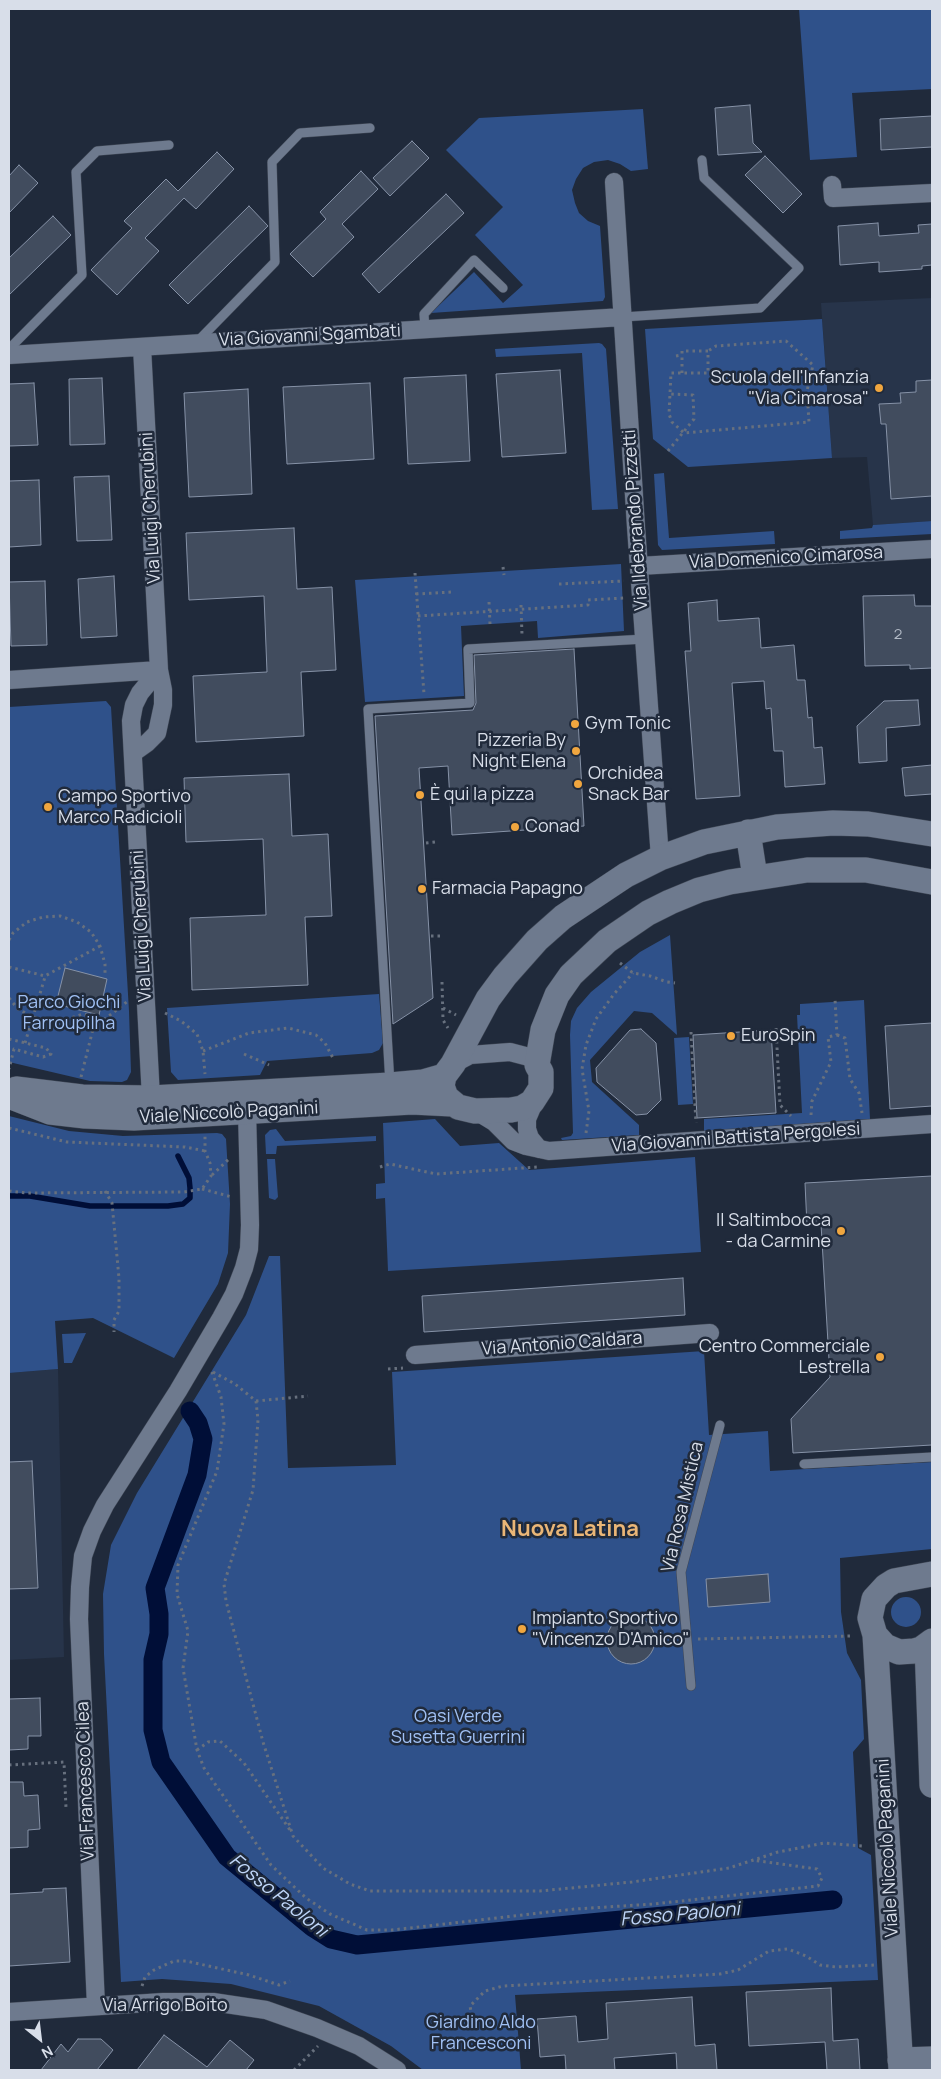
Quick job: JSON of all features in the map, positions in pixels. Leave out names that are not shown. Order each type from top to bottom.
[{"type":"street","name":"Via Ildebrando Pizzetti","points":[[614,182],[660,858]]},
{"type":"street","points":[[832,185],[833,198],[932,193]]},
{"type":"street","name":"Via Giovanni Sgambati","points":[[9,355],[623,317]]},
{"type":"street","name":"Via Luigi Cherubini","points":[[133,753],[148,743],[158,733],[163,698],[159,670],[142,346]]},
{"type":"street","name":"Via Domenico Cimarosa","points":[[639,566],[932,549]]},
{"type":"street","points":[[9,680],[159,670]]},
{"type":"street","name":"Via Luigi Cherubini","points":[[152,1098],[130,721],[134,705],[148,681],[159,670]]},
{"type":"street","points":[[464,1107],[446,1097],[442,1086],[491,994],[536,940],[563,917],[603,889],[660,858],[704,842],[748,832],[795,825],[857,823],[881,824],[932,834]]},
{"type":"street","points":[[748,832],[755,876]]},
{"type":"street","points":[[539,1149],[530,1138],[527,1129],[527,1119],[542,1081],[537,1065],[544,1030],[556,995],[571,975],[598,948],[632,923],[670,902],[711,887],[755,876],[800,870],[845,868],[891,873],[932,882]]},
{"type":"street","name":"Viale Niccolò Paganini","points":[[9,1088],[82,1097],[152,1098],[423,1082],[449,1070],[470,1055],[510,1052],[529,1057],[537,1065]]},
{"type":"street","name":"Viale Niccolò Paganini","points":[[9,1096],[50,1112],[134,1118],[412,1102],[516,1109],[532,1102],[537,1097]]},
{"type":"street","name":"Via Giovanni Battista Pergolesi","points":[[464,1107],[486,1115],[513,1141],[539,1149],[562,1151],[932,1124]]},
{"type":"street","name":"Via Francesco Cilea","points":[[96,2006],[79,1619],[80,1587],[84,1556],[92,1531],[105,1505],[178,1391],[234,1294],[249,1249],[247,1112]]},
{"type":"street","name":"Via Antonio Caldara","points":[[414,1356],[710,1334]]},
{"type":"street","name":"Viale Niccolò Paganini","points":[[932,1574],[903,1579],[886,1586],[874,1600],[870,1618],[863,1635],[901,2065],[932,2059]]},
{"type":"street","points":[[903,1579],[919,1582],[932,1590]]},
{"type":"street","points":[[863,1635],[899,1652],[914,1651],[930,1643],[932,1785]]},
{"type":"street","name":"Via Arrigo Boito","points":[[9,2012],[163,2002],[214,2002],[266,2010],[330,2033],[359,2046],[396,2070]]},
{"type":"lane","name":"Via Giovanni Sgambati","points":[[196,343],[275,262],[272,162],[300,133],[370,128]]},
{"type":"lane","points":[[9,349],[82,275],[76,172],[97,151],[169,145]]},
{"type":"lane","points":[[623,317],[760,308],[799,268],[704,178],[702,160]]},
{"type":"lane","name":"Via Giovanni Sgambati","points":[[425,329],[424,314],[474,260],[503,288]]},
{"type":"lane","points":[[390,1084],[368,709],[470,703],[468,649],[644,640]]},
{"type":"lane","name":"Via Rosa Mistica","points":[[691,1686],[681,1572],[720,1425]]},
{"type":"lane","points":[[804,1464],[932,1457]]},
{"type":"path","points":[[676,356],[682,355],[682,352],[708,351],[716,346],[786,341],[813,365],[807,391],[809,422],[684,433],[672,422],[669,414],[671,373],[708,373],[708,351]]},
{"type":"path","points":[[682,355],[682,373]]},
{"type":"path","points":[[668,451],[694,419],[693,395],[670,394]]},
{"type":"path","points":[[503,567],[504,575]]},
{"type":"path","points":[[415,573],[424,706]]},
{"type":"path","points":[[559,584],[625,581]]},
{"type":"path","points":[[416,594],[452,592]]},
{"type":"path","points":[[418,616],[490,612],[521,607],[588,605],[588,600],[626,598]]},
{"type":"path","points":[[489,602],[490,624]]},
{"type":"path","points":[[521,607],[522,646]]},
{"type":"path","points":[[426,843],[435,842]]},
{"type":"path","points":[[9,940],[13,933],[27,922],[43,917],[60,916],[77,922],[91,932],[100,946],[105,964],[105,973]]},
{"type":"path","points":[[431,936],[441,936]]},
{"type":"path","points":[[9,967],[45,976],[100,946]]},
{"type":"path","points":[[620,962],[633,973],[675,983]]},
{"type":"path","points":[[585,1142],[589,1112],[582,1069],[586,1045],[596,1019],[614,994],[633,973]]},
{"type":"path","points":[[25,1043],[45,976]]},
{"type":"path","points":[[442,982],[443,1020]]},
{"type":"path","points":[[9,998],[18,1009],[33,1017],[50,1021],[68,1019],[83,1014],[105,1019],[131,1000]]},
{"type":"path","points":[[835,999],[837,1035]]},
{"type":"path","points":[[443,1008],[460,1017]]},
{"type":"path","points":[[165,1013],[181,1021],[197,1034],[203,1051],[206,1081]]},
{"type":"path","points":[[80,1082],[96,1017]]},
{"type":"path","points":[[203,1051],[253,1032],[288,1028],[316,1035],[325,1043],[334,1060]]},
{"type":"path","points":[[776,1028],[780,1105]]},
{"type":"path","points":[[691,1032],[697,1141]]},
{"type":"path","points":[[812,1117],[812,1101],[830,1062],[828,1037],[837,1035],[845,1038],[850,1079],[859,1092],[862,1115]]},
{"type":"path","points":[[9,1039],[46,1048],[51,1054],[43,1057],[14,1049],[9,1072]]},
{"type":"path","points":[[244,1054],[269,1065]]},
{"type":"path","points":[[9,1128],[67,1142],[185,1147],[205,1151]]},
{"type":"path","points":[[205,1129],[205,1151],[210,1163],[211,1176]]},
{"type":"path","points":[[202,1189],[211,1176],[230,1158]]},
{"type":"path","points":[[380,1167],[390,1164],[436,1174],[538,1167]]},
{"type":"path","points":[[9,1191],[26,1193],[184,1192],[202,1189],[232,1197]]},
{"type":"path","points":[[105,1191],[112,1203],[120,1278],[119,1311],[114,1320],[114,1332]]},
{"type":"path","points":[[755,1221],[805,1218]]},
{"type":"path","points":[[208,1370],[236,1384],[256,1401],[308,1396]]},
{"type":"path","points":[[212,1372],[221,1397],[224,1424],[217,1471],[178,1565],[177,1594],[188,1631],[184,1668],[197,1750],[204,1768],[271,1866],[306,1898],[330,1914],[368,1930],[392,1930],[575,1909],[654,1904],[818,1886],[822,1878],[817,1869],[752,1860]]},
{"type":"path","points":[[256,1401],[258,1438],[253,1490],[224,1584],[226,1601],[263,1742],[293,1836]]},
{"type":"path","points":[[687,1639],[863,1635]]},
{"type":"path","points":[[197,1750],[208,1742],[220,1741],[244,1763],[293,1836],[323,1868],[350,1884],[370,1891],[540,1891],[632,1882],[729,1868],[778,1852],[824,1843],[862,1846]]},
{"type":"path","points":[[9,1765],[64,1762],[66,1808]]},
{"type":"path","points":[[474,2030],[470,2006],[486,1991],[504,1986],[720,1974],[738,1970],[770,1951],[788,1949],[806,1956],[820,1965],[836,1967],[882,1964]]},
{"type":"path","points":[[140,1989],[145,1977],[154,1970],[174,1962],[186,1961],[249,1975],[279,1985],[290,1981]]},
{"type":"path","points":[[294,2070],[330,2033]]},
{"type":"shaded area","name":"Scuola dell'Infanzia \"Via Cimarosa\"","points":[[932,298],[932,521],[873,525],[867,457],[832,458],[821,303]]},
{"type":"shaded area","points":[[58,1369],[64,1657],[9,1660],[9,1373]]},
{"type":"green space","points":[[799,9],[932,9],[932,89],[852,93],[857,157],[810,160]]},
{"type":"green space","points":[[643,109],[648,169],[631,171],[620,164],[608,160],[594,162],[583,168],[572,190],[579,213],[588,221],[600,226],[605,297],[603,301],[431,313],[474,272],[503,303],[523,285],[475,235],[503,207],[446,150],[479,118]]},
{"type":"green space","points":[[822,319],[832,458],[688,467],[653,439],[645,329]]},
{"type":"green space","points":[[599,343],[606,349],[618,509],[592,510],[582,353],[496,357],[495,349]]},
{"type":"green space","points":[[664,473],[669,538],[774,531],[775,544],[662,550],[658,545],[654,474]]},
{"type":"green space","points":[[932,521],[932,534],[840,539],[840,531],[872,528],[873,525]]},
{"type":"green space","points":[[621,564],[624,631],[538,638],[537,621],[461,626],[464,696],[365,702],[355,580]]},
{"type":"green space","name":"Parco Giochi Farroupilha","points":[[106,701],[111,707],[129,1011],[131,1072],[127,1080],[122,1082],[90,1081],[9,1062],[9,707]]},
{"type":"green space","points":[[670,935],[677,1035],[652,1013],[634,1011],[590,1060],[592,1082],[639,1125],[639,1135],[562,1140],[561,1138],[571,1136],[573,1133],[570,1035],[571,1021],[577,1008],[591,992],[640,952]]},
{"type":"green space","points":[[379,994],[383,1043],[379,1050],[372,1053],[267,1061],[260,1075],[178,1080],[171,1072],[167,1008]]},
{"type":"green space","points":[[864,1000],[870,1119],[704,1131],[704,1119],[802,1113],[797,1015],[800,1015],[800,1004]]},
{"type":"green space","points":[[689,1037],[693,1104],[678,1105],[674,1038]]},
{"type":"green space","points":[[9,1116],[69,1131],[123,1136],[217,1133],[222,1134],[226,1139],[230,1204],[228,1253],[218,1284],[174,1358],[93,1318],[55,1321],[58,1369],[9,1373]]},
{"type":"green space","points":[[435,1119],[460,1146],[499,1143],[529,1170],[695,1157],[701,1252],[388,1271],[385,1198],[376,1199],[376,1184],[385,1183],[383,1123]]},
{"type":"green space","points":[[276,1129],[285,1141],[376,1136],[376,1141],[277,1146],[276,1154],[266,1154],[265,1135],[270,1130]]},
{"type":"green space","points":[[267,1159],[275,1159],[278,1197],[275,1200],[269,1198]]},
{"type":"green space","name":"Oasi Verde Susetta Guerrini","points":[[269,1256],[280,1256],[288,1468],[396,1465],[392,1372],[704,1351],[709,1435],[768,1431],[770,1471],[932,1462],[932,1549],[840,1558],[841,1612],[847,1653],[861,1680],[864,1739],[853,1752],[858,1848],[871,1855],[878,1980],[515,1995],[521,2070],[423,2070],[391,2046],[319,2006],[231,1984],[162,1979],[121,1982],[104,1654],[103,1594],[111,1545],[137,1493],[246,1315]]},
{"type":"green space","points":[[86,1333],[72,1363],[64,1363],[62,1334]]},
{"type":"green space","points":[[906,1597],[917,1601],[921,1612],[917,1623],[906,1627],[895,1623],[891,1612],[895,1601]]},
{"type":"building","points":[[750,105],[753,143],[762,152],[718,155],[715,108]]},
{"type":"building","points":[[932,116],[932,147],[881,150],[880,119]]},
{"type":"building","points":[[412,141],[429,158],[390,196],[373,178]]},
{"type":"building","points":[[217,152],[234,169],[196,209],[184,198],[145,238],[159,251],[117,295],[91,270],[132,228],[124,221],[166,179],[178,191]]},
{"type":"building","points":[[765,156],[802,194],[783,213],[745,175]]},
{"type":"building","points":[[19,165],[38,183],[9,213],[9,176]]},
{"type":"building","points":[[361,171],[378,189],[342,224],[354,237],[313,277],[290,254],[326,219],[320,212]]},
{"type":"building","points":[[446,194],[464,213],[379,293],[362,274]]},
{"type":"building","points":[[249,206],[268,226],[188,304],[169,285]]},
{"type":"building","points":[[53,216],[71,235],[9,295],[9,258]]},
{"type":"building","points":[[878,223],[879,236],[919,233],[918,225],[932,224],[932,265],[922,266],[922,269],[879,272],[879,262],[840,265],[838,226]]},
{"type":"building","points":[[560,370],[566,453],[502,457],[496,374]]},
{"type":"building","points":[[466,375],[470,461],[408,464],[404,378]]},
{"type":"building","points":[[102,378],[105,444],[70,445],[69,379]]},
{"type":"building","points":[[932,380],[932,496],[891,499],[886,424],[881,424],[879,404],[901,403],[900,393],[916,392],[916,381]]},
{"type":"building","points":[[34,383],[38,445],[9,446],[9,384]]},
{"type":"building","points":[[370,383],[374,459],[287,464],[283,387]]},
{"type":"building","points":[[248,389],[252,494],[189,497],[184,393]]},
{"type":"building","points":[[109,476],[112,540],[77,541],[74,477]]},
{"type":"building","points":[[39,480],[41,545],[9,547],[9,481]]},
{"type":"building","points":[[294,528],[297,589],[332,587],[336,670],[301,672],[304,736],[196,742],[193,676],[267,672],[264,596],[189,600],[186,533]]},
{"type":"building","points":[[114,576],[117,636],[81,638],[78,579]]},
{"type":"building","points":[[45,581],[47,645],[11,646],[9,582]]},
{"type":"building","points":[[914,595],[915,606],[932,606],[932,668],[910,669],[910,665],[865,666],[863,596]]},
{"type":"building","points":[[717,600],[718,621],[759,618],[761,648],[794,645],[797,680],[805,680],[808,718],[812,717],[814,748],[822,747],[825,784],[785,787],[783,751],[774,751],[771,708],[766,709],[764,681],[732,683],[740,796],[696,799],[685,651],[691,651],[688,603]]},
{"type":"building","points":[[574,649],[584,826],[452,835],[448,766],[419,768],[433,998],[393,1024],[375,716],[473,710],[476,703],[474,655]]},
{"type":"building","points":[[918,700],[920,725],[886,728],[887,761],[859,763],[857,726],[884,701]]},
{"type":"building","points":[[932,765],[932,794],[905,796],[902,768]]},
{"type":"building","points":[[289,774],[292,836],[328,834],[332,916],[305,917],[308,985],[192,990],[190,918],[266,915],[263,839],[186,842],[184,778]]},
{"type":"building","points":[[65,968],[107,979],[99,1015],[56,1004]]},
{"type":"building","points":[[932,1023],[932,1106],[890,1109],[885,1026]]},
{"type":"building","points":[[641,1029],[656,1043],[661,1100],[647,1114],[636,1115],[597,1082],[596,1068],[630,1030]]},
{"type":"building","points":[[771,1030],[776,1113],[697,1118],[693,1035]]},
{"type":"building","points":[[932,1176],[932,1445],[793,1453],[791,1419],[830,1377],[821,1224],[807,1226],[805,1183]]},
{"type":"building","points":[[683,1278],[685,1315],[424,1332],[422,1296]]},
{"type":"building","points":[[32,1461],[38,1588],[9,1589],[9,1462]]},
{"type":"building","points":[[768,1574],[770,1602],[708,1607],[706,1579]]},
{"type":"building","points":[[626,1616],[636,1616],[648,1623],[655,1635],[655,1645],[648,1657],[636,1664],[626,1664],[618,1660],[611,1653],[607,1645],[607,1635],[611,1627],[618,1620]]},
{"type":"building","points":[[40,1698],[41,1736],[28,1736],[28,1749],[9,1750],[9,1699]]},
{"type":"building","points":[[9,1782],[23,1782],[24,1796],[38,1795],[40,1829],[28,1830],[28,1847],[9,1848]]},
{"type":"building","points":[[66,1888],[70,1962],[9,1966],[9,1894],[43,1892],[43,1889]]},
{"type":"building","points":[[831,1988],[833,2041],[858,2039],[860,2070],[827,2070],[825,2042],[749,2046],[746,1992]]},
{"type":"building","points":[[692,1997],[695,2046],[715,2044],[717,2070],[677,2070],[676,2053],[614,2058],[615,2070],[566,2070],[565,2055],[540,2057],[537,2019],[576,2016],[578,2042],[608,2039],[606,2003]]},
{"type":"building","points":[[164,2035],[207,2067],[230,2040],[254,2060],[246,2070],[137,2070]]},
{"type":"building","points":[[78,2039],[101,2039],[113,2050],[97,2070],[41,2070],[61,2044],[68,2052]]},
{"type":"waterway","points":[[9,1196],[30,1196],[90,1206],[168,1206],[183,1204],[190,1198],[189,1178],[178,1156]]},
{"type":"waterway","name":"Fosso Paoloni","points":[[190,1411],[198,1423],[203,1439],[197,1475],[155,1588],[159,1614],[159,1634],[153,1660],[153,1730],[161,1762],[227,1857],[312,1927],[331,1939],[357,1945],[833,1900]]},
{"type":"place","name":"Scuola dell'Infanzia \"Via Cimarosa\"","points":[[879,388]]},
{"type":"place","name":"Gym Tonic","points":[[575,724]]},
{"type":"place","name":"Pizzeria By Night Elena","points":[[576,751]]},
{"type":"place","name":"Orchidea Snack Bar","points":[[578,784]]},
{"type":"place","name":"È qui la pizza","points":[[420,795]]},
{"type":"place","name":"Campo Sportivo Marco Radicioli","points":[[48,807]]},
{"type":"place","name":"Conad","points":[[515,827]]},
{"type":"place","name":"Farmacia Papagno","points":[[422,889]]},
{"type":"place","name":"EuroSpin","points":[[731,1036]]},
{"type":"place","name":"Il Saltimbocca - da Carmine","points":[[841,1231]]},
{"type":"place","name":"Centro Commerciale Lestrella","points":[[880,1357]]},
{"type":"place","name":"Impianto Sportivo \"Vincenzo D'Amico\"","points":[[522,1629]]},
{"type":"district","name":"Nuova Latina","points":[[570,1530]]},
{"type":"park label","name":"Giardino Aldo Francesconi","points":[[481,2033]]}]
